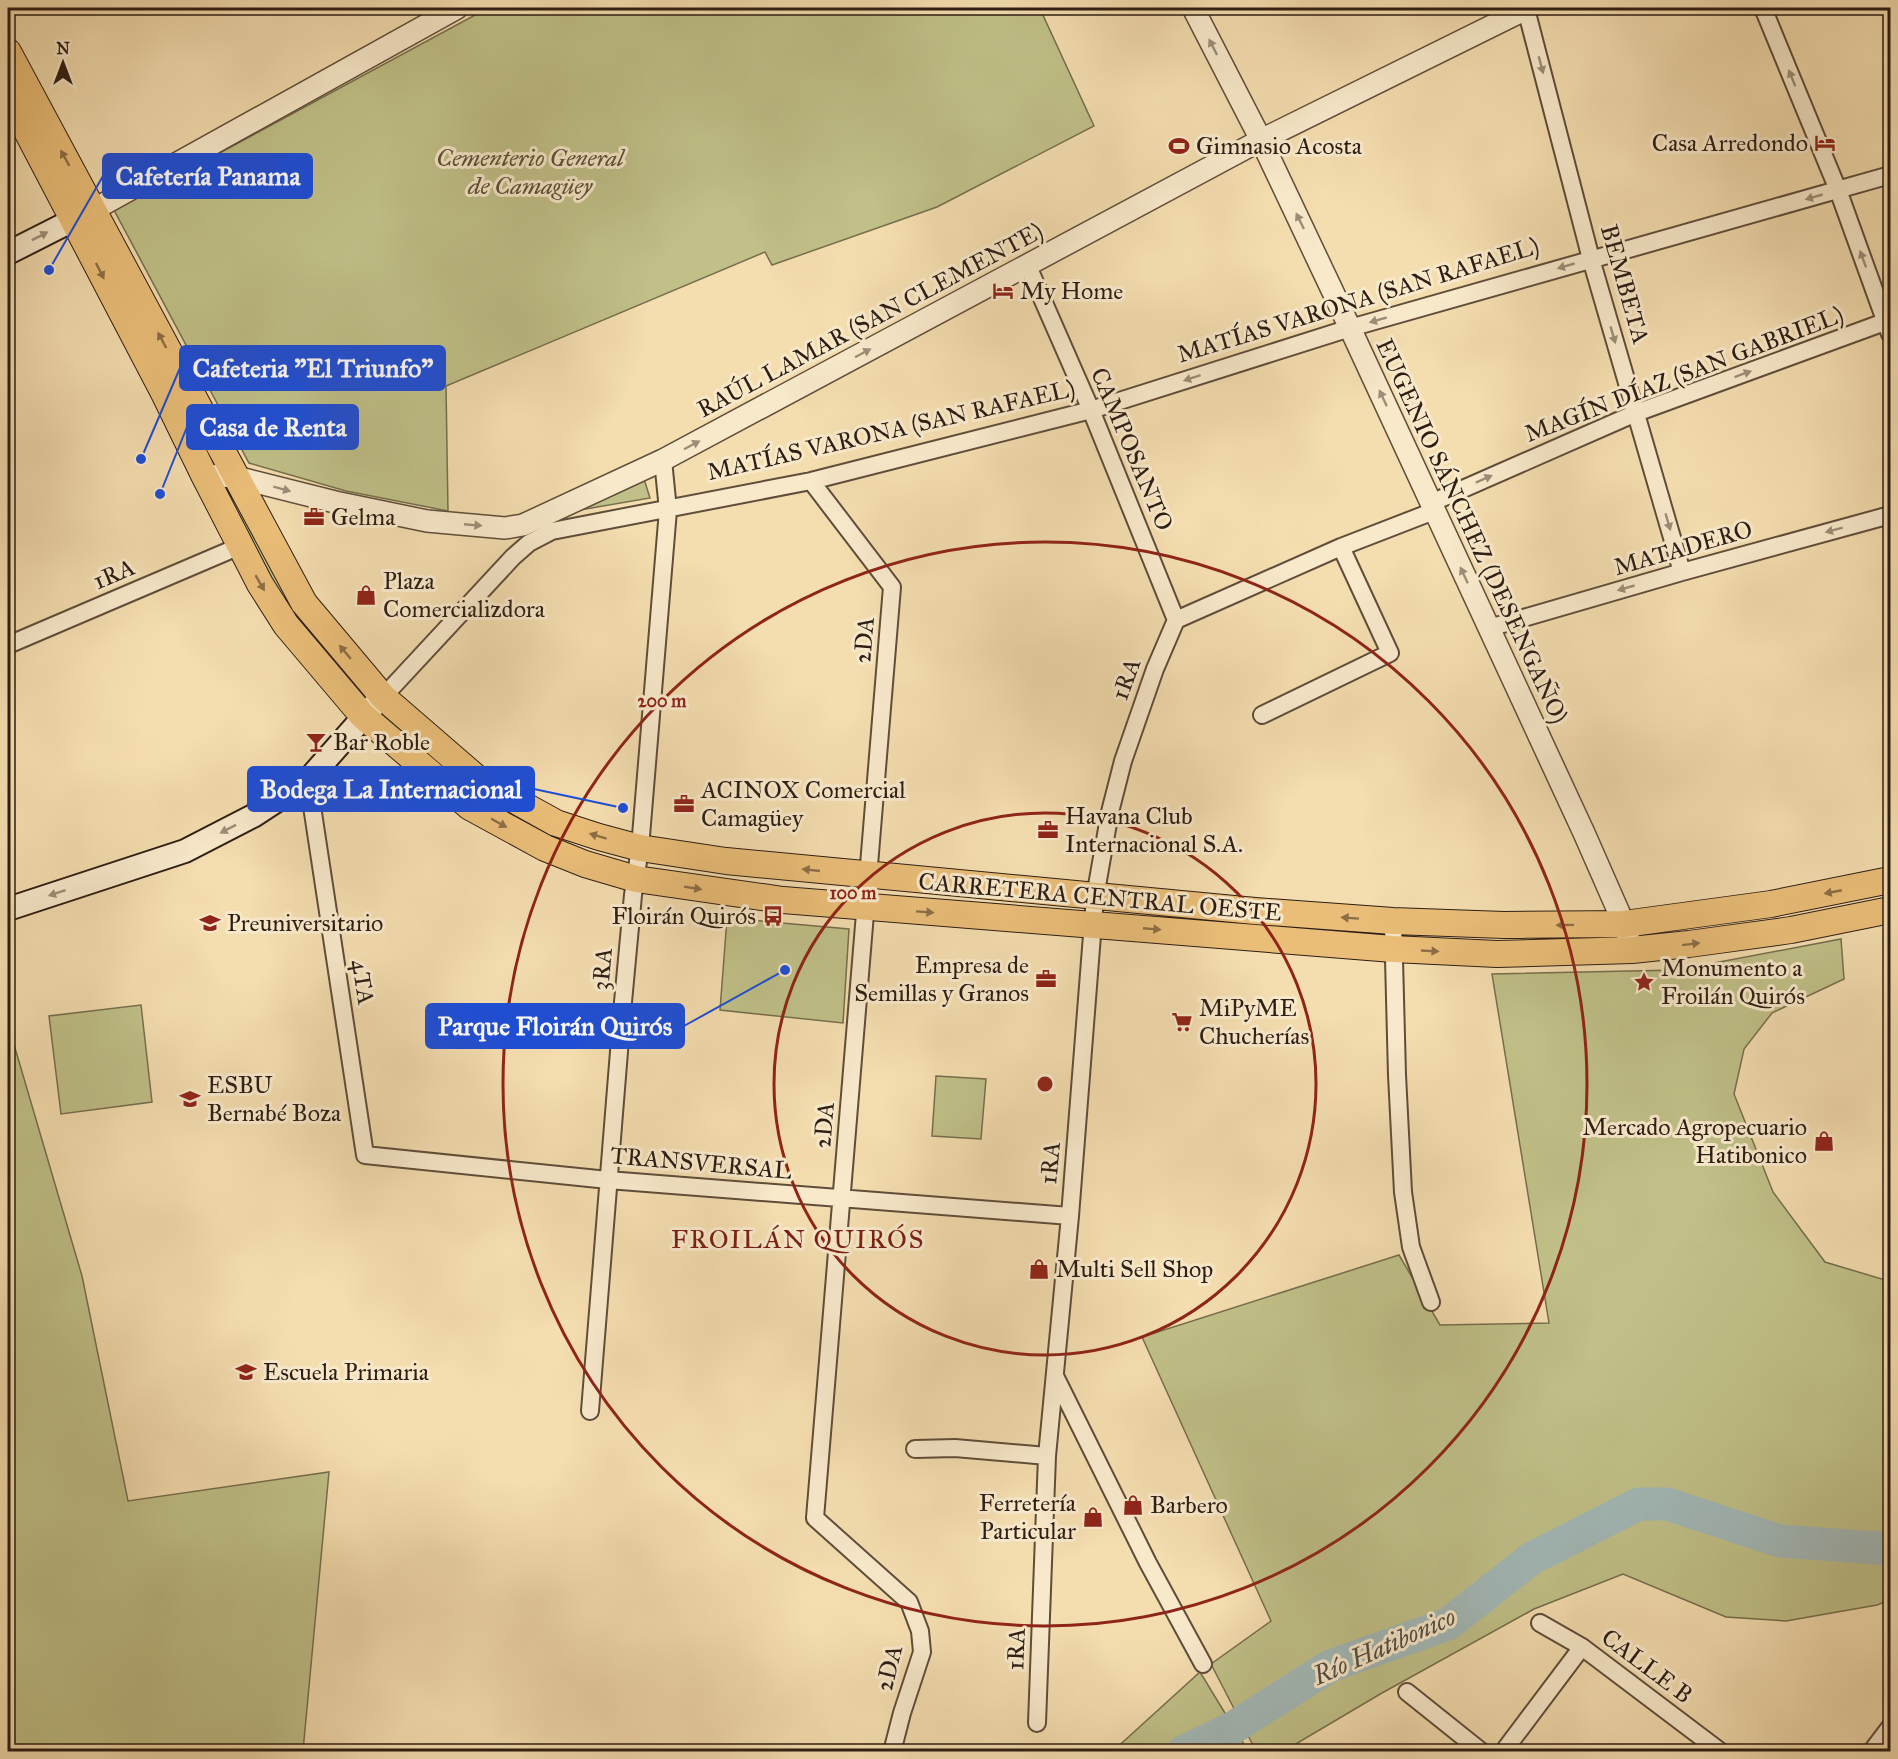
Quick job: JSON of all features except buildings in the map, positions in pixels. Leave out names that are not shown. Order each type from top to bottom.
[{"type":"main road","name":"CARRETERA CENTRAL OESTE","points":[[8,52],[165,395],[240,546],[260,584],[286,625],[363,717],[470,807],[545,848],[585,864],[636,879],[730,893],[867,908],[1393,949],[1497,954],[1632,950],[1791,930],[1890,910]]},
{"type":"main road","name":"CARRETERA CENTRAL OESTE","points":[[8,94],[83,214],[236,477],[304,603],[382,697],[480,781],[556,823],[640,848],[726,861],[1255,911],[1504,926],[1624,924],[1772,904],[1890,880]]},
{"type":"main road","points":[[8,253],[83,214]]},
{"type":"main road","name":"MATÍAS VARONA (SAN RAFAEL)","points":[[8,909],[185,851],[253,816],[308,780],[382,697]]},
{"type":"street","points":[[83,214],[457,8]]},
{"type":"street","name":"EUGENIO SÁNCHEZ (DESENGAÑO)","points":[[1193,8],[1261,140],[1350,328],[1624,924],[1632,950]]},
{"type":"street","name":"RAÚL LAMAR (SAN CLEMENTE)","points":[[204,475],[236,477],[335,502],[427,521],[505,528],[550,522],[1261,140],[1526,8]]},
{"type":"street","name":"BEMBETA","points":[[1526,8],[1591,259],[1682,572]]},
{"type":"street","points":[[1762,8],[1838,190],[1889,326]]},
{"type":"street","name":"MATÍAS VARONA (SAN RAFAEL)","points":[[382,697],[513,557],[550,522],[668,510],[811,481],[1091,410],[1350,328],[1890,175]]},
{"type":"street","name":"CAMPOSANTO","points":[[1027,264],[1091,410],[1176,620]]},
{"type":"street","name":"MAGÍN DÍAZ (SAN GABRIEL)","points":[[1176,620],[1433,507],[1636,413],[1889,326]]},
{"type":"street","name":"3RA","points":[[590,1411],[608,1180],[640,848],[668,510],[663,460]]},
{"type":"street","name":"2DA","points":[[811,481],[892,587],[815,1518],[909,1602],[920,1631],[922,1652],[892,1752]]},
{"type":"street","name":"MATADERO","points":[[1489,628],[1890,515]]},
{"type":"street","points":[[505,528],[513,557]]},
{"type":"street","name":"1RA","points":[[8,645],[240,546]]},
{"type":"street","points":[[1262,715],[1390,653],[1341,547]]},
{"type":"street","name":"1RA","points":[[1037,1723],[1047,1456],[1070,1216],[1095,897],[1110,812],[1123,761],[1155,669],[1176,620]]},
{"type":"street","name":"4TA","points":[[308,780],[365,1155]]},
{"type":"street","points":[[1393,921],[1397,1075],[1404,1192],[1411,1247],[1431,1302]]},
{"type":"street","name":"TRANSVERSAL","points":[[365,1155],[608,1180],[1070,1216]]},
{"type":"street","points":[[1056,1377],[1148,1563],[1203,1664]]},
{"type":"street","points":[[915,1449],[955,1448],[1047,1456]]},
{"type":"street","name":"CALLE B","points":[[1540,1623],[1582,1647],[1721,1752]]},
{"type":"street","points":[[1503,1752],[1582,1647]]},
{"type":"street","points":[[1407,1692],[1482,1752]]},
{"type":"street","points":[[1871,1752],[1890,1727]]},
{"type":"green space","name":"Cementerio General de Camagüey","points":[[488,8],[1052,8],[1042,13],[1094,126],[937,207],[772,265],[765,252],[446,386],[448,511],[346,491],[249,463],[114,210]]},
{"type":"green space","points":[[644,479],[650,498],[574,511]]},
{"type":"green space","points":[[228,490],[367,690],[360,697],[291,613],[224,492]]},
{"type":"green space","points":[[727,918],[849,929],[843,1023],[720,1010]]},
{"type":"green space","points":[[1841,939],[1844,979],[1772,1013],[1744,1049],[1734,1094],[1773,1192],[1825,1262],[1885,1280],[1890,1278],[1890,1600],[1877,1605],[1786,1621],[1726,1617],[1623,1574],[1534,1609],[1382,1693],[1284,1751],[1256,1751],[1211,1664],[1271,1621],[1142,1337],[1399,1255],[1440,1325],[1549,1323],[1492,974],[1677,970]]},
{"type":"green space","points":[[141,1005],[152,1102],[61,1114],[49,1016]]},
{"type":"green space","points":[[10,1031],[82,1276],[128,1501],[329,1472],[303,1751],[8,1751],[8,1033]]},
{"type":"green space","points":[[936,1076],[986,1079],[981,1139],[932,1136]]},
{"type":"green space","points":[[1200,1672],[1248,1751],[1112,1752]]},
{"type":"waterway","name":"Río Hatibonico","points":[[1183,1752],[1231,1729],[1330,1666],[1448,1624],[1532,1558],[1639,1504],[1667,1504],[1780,1541],[1890,1549]]},
{"type":"place","name":"Casa Arredondo","points":[[1825,143]]},
{"type":"place","name":"Gimnasio Acosta","points":[[1179,146]]},
{"type":"place","name":"Cafetería Panama","points":[[49,270]]},
{"type":"place","name":"My Home","points":[[1003,291]]},
{"type":"place","name":"Cafeteria \"El Triunfo\"","points":[[141,459]]},
{"type":"place","name":"Casa de Renta","points":[[160,494]]},
{"type":"place","name":"Gelma","points":[[314,517]]},
{"type":"place","name":"Plaza Comercializdora","points":[[366,595]]},
{"type":"place","name":"Bar Roble","points":[[316,742]]},
{"type":"place","name":"ACINOX Comercial Camagüey","points":[[684,804]]},
{"type":"place","name":"Bodega La Internacional","points":[[623,808]]},
{"type":"place","name":"Havana Club Internacional S.A.","points":[[1048,830]]},
{"type":"place","name":"Floirán Quirós","points":[[773,916]]},
{"type":"place","name":"Preuniversitario","points":[[210,923]]},
{"type":"place","name":"Parque Floirán Quirós","points":[[785,970]]},
{"type":"place","name":"Empresa de Semillas y Granos","points":[[1046,979]]},
{"type":"place","name":"Monumento a Froilán Quirós","points":[[1644,982]]},
{"type":"place","name":"MiPyME Chucherías","points":[[1182,1022]]},
{"type":"place","name":"ESBU Bernabé Boza","points":[[190,1099]]},
{"type":"place","name":"Mercado Agropecuario Hatibonico","points":[[1824,1141]]},
{"type":"place","name":"Multi Sell Shop","points":[[1039,1269]]},
{"type":"place","name":"Escuela Primaria","points":[[246,1372]]},
{"type":"place","name":"Barbero","points":[[1133,1505]]},
{"type":"place","name":"Ferretería Particular","points":[[1093,1517]]},
{"type":"district","name":"FROILÁN QUIRÓS","points":[[798,1239]]}]
